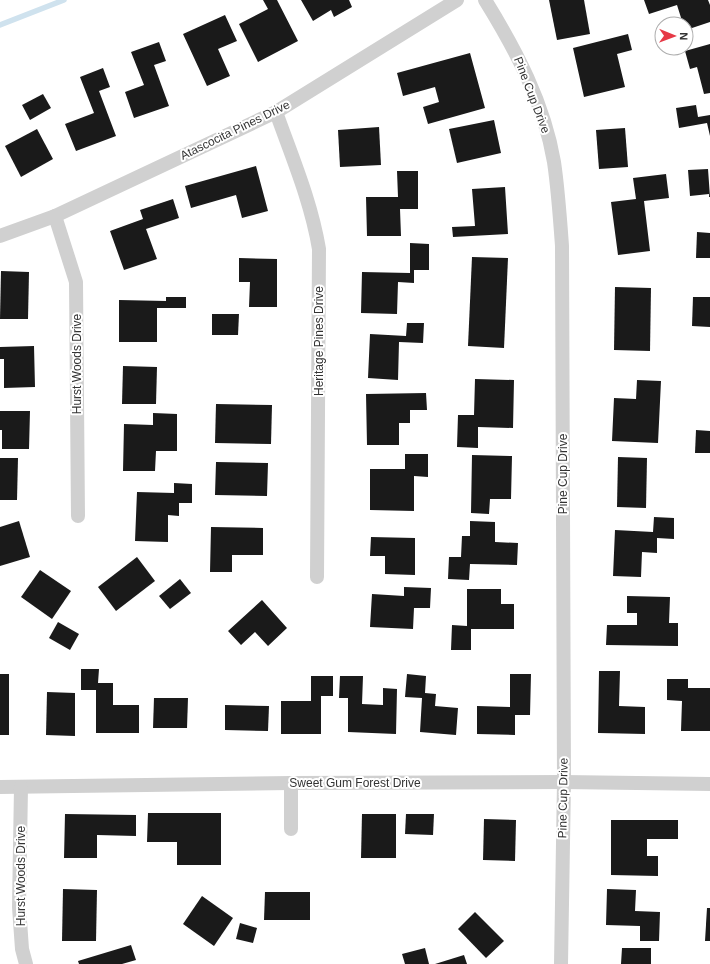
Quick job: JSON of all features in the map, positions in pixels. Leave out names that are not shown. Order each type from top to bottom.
[{"type":"street","name":"Atascocita Pines Drive","points":[[0,236],[55,216],[276,112],[457,0]]},
{"type":"street","name":"Pine Cup Drive","points":[[485,0],[509,39],[529,81],[544,120],[554,161],[559,204],[562,246],[564,782],[561,964]]},
{"type":"street","name":"Heritage Pines Drive","points":[[276,112],[300,177],[312,215],[319,249],[317,577]]},
{"type":"street","name":"Hurst Woods Drive","points":[[55,216],[76,282],[78,516]]},
{"type":"street","name":"Sweet Gum Forest Drive","points":[[0,787],[291,783],[564,782],[710,784]]},
{"type":"street","points":[[291,783],[291,829]]},
{"type":"street","name":"Hurst Woods Drive","points":[[22,787],[19,907],[22,950],[26,964]]},
{"type":"building","points":[[263,0],[277,0],[298,41],[258,62],[239,24],[268,9]]},
{"type":"building","points":[[301,0],[349,0],[352,7],[334,17],[331,10],[313,21]]},
{"type":"building","points":[[549,0],[584,0],[590,34],[557,40]]},
{"type":"building","points":[[644,0],[708,0],[710,5],[710,22],[694,27],[694,16],[680,16],[677,5],[649,14]]},
{"type":"building","points":[[225,15],[237,41],[218,49],[230,76],[207,86],[183,34]]},
{"type":"building","points":[[628,34],[632,50],[617,54],[625,87],[584,97],[573,48]]},
{"type":"building","points":[[159,42],[166,61],[154,65],[169,106],[134,118],[125,92],[144,85],[131,52]]},
{"type":"building","points":[[710,44],[710,93],[704,94],[697,67],[690,69],[686,56],[694,56],[694,48]]},
{"type":"building","points":[[470,53],[485,108],[428,124],[423,107],[439,102],[435,87],[403,96],[397,73]]},
{"type":"building","points":[[103,68],[110,87],[99,91],[116,136],[76,151],[65,124],[94,113],[80,77]]},
{"type":"building","points":[[43,94],[51,108],[30,120],[22,105]]},
{"type":"building","points":[[696,105],[698,117],[710,115],[710,136],[707,123],[679,128],[676,108]]},
{"type":"building","points":[[494,120],[501,153],[457,163],[449,129]]},
{"type":"building","points":[[379,127],[381,165],[340,167],[338,130]]},
{"type":"building","points":[[625,128],[628,167],[599,169],[596,130]]},
{"type":"building","points":[[37,129],[53,159],[21,177],[5,146]]},
{"type":"building","points":[[256,166],[268,211],[242,218],[236,195],[191,208],[185,186]]},
{"type":"building","points":[[708,169],[710,197],[709,194],[690,196],[688,170]]},
{"type":"building","points":[[397,171],[418,171],[418,209],[400,209],[401,236],[367,236],[366,197],[398,197]]},
{"type":"building","points":[[666,174],[669,198],[644,201],[650,251],[618,255],[611,202],[636,199],[633,178]]},
{"type":"building","points":[[505,187],[508,234],[453,237],[452,227],[475,226],[472,189]]},
{"type":"building","points":[[173,199],[179,218],[146,229],[157,259],[124,270],[110,231],[143,219],[140,210]]},
{"type":"building","points":[[697,232],[710,233],[710,258],[696,258]]},
{"type":"building","points":[[410,243],[429,244],[429,270],[414,270],[414,283],[398,282],[397,314],[361,313],[362,272],[410,273]]},
{"type":"building","points":[[472,257],[508,258],[504,348],[468,346]]},
{"type":"building","points":[[239,258],[277,259],[277,307],[249,307],[250,282],[239,282]]},
{"type":"building","points":[[1,271],[29,272],[28,319],[0,319]]},
{"type":"building","points":[[615,287],[651,288],[650,351],[614,350]]},
{"type":"building","points":[[166,297],[186,297],[186,308],[157,308],[157,342],[119,342],[119,300],[166,301]]},
{"type":"building","points":[[693,297],[710,297],[710,327],[692,326]]},
{"type":"building","points":[[212,314],[239,314],[238,335],[212,335]]},
{"type":"building","points":[[407,323],[424,323],[423,343],[399,342],[398,380],[368,378],[370,334],[406,336]]},
{"type":"building","points":[[34,346],[35,387],[4,388],[4,359],[0,359],[0,347]]},
{"type":"building","points":[[123,366],[157,367],[156,404],[122,404]]},
{"type":"building","points":[[475,379],[514,380],[513,428],[478,427],[478,448],[457,447],[458,415],[474,415]]},
{"type":"building","points":[[637,380],[661,381],[658,443],[612,441],[614,398],[636,399]]},
{"type":"building","points":[[426,393],[427,410],[410,410],[410,423],[399,423],[399,445],[367,445],[366,394]]},
{"type":"building","points":[[216,404],[272,405],[271,444],[215,443]]},
{"type":"building","points":[[0,411],[30,411],[29,449],[2,449]]},
{"type":"building","points":[[153,413],[177,414],[177,451],[156,451],[155,471],[123,471],[124,424],[153,425]]},
{"type":"building","points":[[696,430],[710,431],[710,453],[695,453]]},
{"type":"building","points":[[405,454],[428,454],[428,477],[414,476],[414,511],[370,510],[370,469],[405,469]]},
{"type":"building","points":[[472,455],[512,456],[511,499],[490,499],[489,514],[471,513]]},
{"type":"building","points":[[618,457],[647,458],[646,508],[617,507]]},
{"type":"building","points":[[0,458],[18,458],[17,500],[0,500]]},
{"type":"building","points":[[216,462],[268,463],[267,496],[215,495]]},
{"type":"building","points":[[174,483],[192,484],[192,503],[179,503],[179,516],[168,515],[168,542],[135,541],[137,492],[174,493]]},
{"type":"building","points":[[654,517],[674,518],[674,539],[657,538],[657,553],[642,552],[641,577],[613,576],[615,530],[653,532]]},
{"type":"building","points":[[19,521],[30,557],[0,566],[0,527]]},
{"type":"building","points":[[470,521],[495,522],[495,542],[518,543],[517,565],[470,564],[469,580],[448,579],[449,557],[461,557],[462,536],[470,536]]},
{"type":"building","points":[[211,527],[263,528],[263,555],[232,555],[232,572],[210,572]]},
{"type":"building","points":[[371,537],[415,538],[415,575],[385,574],[385,556],[370,556]]},
{"type":"building","points":[[137,557],[155,581],[116,611],[98,587]]},
{"type":"building","points":[[40,570],[71,591],[52,619],[21,597]]},
{"type":"building","points":[[180,579],[191,593],[170,609],[159,596]]},
{"type":"building","points":[[404,587],[431,588],[430,608],[414,608],[413,629],[370,627],[372,594],[404,596]]},
{"type":"building","points":[[467,589],[501,589],[501,604],[514,604],[514,629],[471,629],[471,650],[451,650],[452,625],[467,626]]},
{"type":"building","points":[[627,596],[670,597],[669,623],[678,623],[678,646],[606,645],[607,625],[637,625],[637,613],[627,613]]},
{"type":"building","points":[[262,600],[287,628],[268,646],[255,632],[241,645],[228,631]]},
{"type":"building","points":[[58,622],[79,634],[70,650],[49,638]]},
{"type":"building","points":[[81,669],[99,669],[98,683],[113,683],[113,705],[139,705],[139,733],[96,733],[96,690],[81,690]]},
{"type":"building","points":[[599,671],[620,671],[619,706],[645,707],[645,734],[598,733]]},
{"type":"building","points":[[0,674],[9,674],[9,735],[0,735]]},
{"type":"building","points":[[407,674],[426,676],[425,693],[436,694],[435,706],[458,708],[456,735],[420,732],[422,698],[405,697]]},
{"type":"building","points":[[510,674],[531,674],[530,715],[515,715],[515,735],[477,734],[477,706],[510,707]]},
{"type":"building","points":[[311,676],[333,676],[333,696],[321,696],[321,734],[281,734],[281,701],[311,701]]},
{"type":"building","points":[[340,676],[363,676],[362,704],[383,705],[383,688],[397,689],[396,734],[348,732],[348,698],[339,698]]},
{"type":"building","points":[[667,679],[688,679],[688,688],[710,688],[710,731],[681,731],[682,701],[667,700]]},
{"type":"building","points":[[47,692],[75,693],[75,736],[46,735]]},
{"type":"building","points":[[154,698],[188,698],[187,728],[153,728]]},
{"type":"building","points":[[225,705],[269,706],[268,731],[225,730]]},
{"type":"building","points":[[148,813],[221,813],[221,865],[177,865],[177,842],[147,842]]},
{"type":"building","points":[[65,814],[136,815],[136,836],[97,835],[97,858],[64,858]]},
{"type":"building","points":[[362,814],[396,814],[396,858],[361,858]]},
{"type":"building","points":[[406,814],[434,814],[433,835],[405,834]]},
{"type":"building","points":[[484,819],[516,820],[515,861],[483,860]]},
{"type":"building","points":[[611,820],[678,820],[678,839],[647,839],[647,856],[658,856],[658,876],[611,875]]},
{"type":"building","points":[[63,889],[97,890],[96,941],[62,941]]},
{"type":"building","points":[[607,889],[636,890],[635,911],[660,912],[659,941],[640,941],[640,926],[606,925]]},
{"type":"building","points":[[265,892],[310,892],[310,920],[264,920]]},
{"type":"building","points":[[202,896],[233,918],[214,946],[183,924]]},
{"type":"building","points":[[707,908],[710,908],[710,941],[705,941]]},
{"type":"building","points":[[475,912],[504,941],[486,958],[458,929]]},
{"type":"building","points":[[240,923],[257,928],[253,943],[236,939]]},
{"type":"building","points":[[131,945],[136,960],[122,964],[79,964],[78,961]]},
{"type":"building","points":[[425,948],[429,964],[405,964],[402,954]]},
{"type":"building","points":[[622,948],[651,948],[651,964],[621,964]]},
{"type":"building","points":[[464,955],[467,964],[435,964]]},
{"type":"waterway","points":[[0,25],[64,0]]}]
